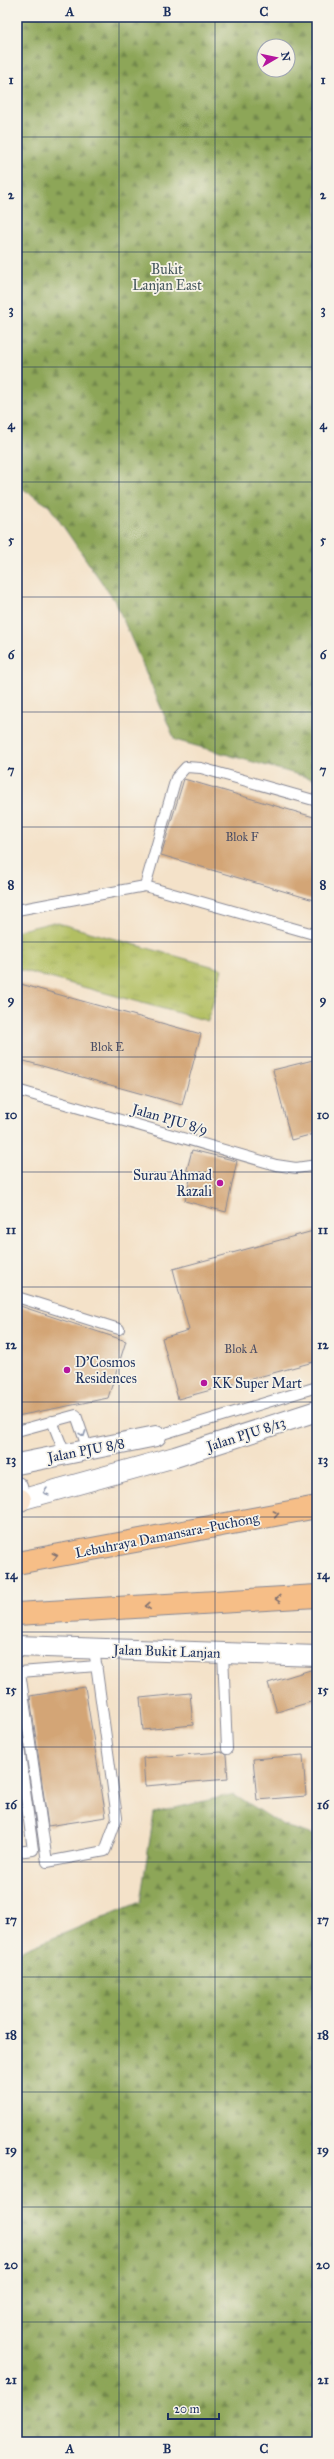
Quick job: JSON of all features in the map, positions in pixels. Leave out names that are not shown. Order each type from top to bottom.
[{"type":"highway","name":"Lebuhraya Damansara–Puchong","points":[[17,1563],[317,1507]]},
{"type":"highway","points":[[17,1614],[317,1596]]},
{"type":"street","name":"Jalan PJU 8/13","points":[[72,1485],[175,1457],[317,1411]]},
{"type":"street","name":"Jalan PJU 8/8","points":[[17,1464],[156,1436]]},
{"type":"street","points":[[18,1496],[72,1485],[116,1466],[156,1436]]},
{"type":"street","points":[[92,1449],[134,1451],[175,1457]]},
{"type":"street","name":"Jalan Bukit Lanjan","points":[[17,1646],[96,1657],[223,1653],[317,1656]]},
{"type":"lane","points":[[145,886],[176,778],[186,767],[201,768],[317,801]]},
{"type":"lane","points":[[17,910],[145,886],[317,934]]},
{"type":"lane","name":"Jalan PJU 8/9","points":[[17,1090],[276,1165],[296,1168],[317,1165]]},
{"type":"lane","points":[[17,1297],[119,1329]]},
{"type":"lane","points":[[156,1436],[317,1387]]},
{"type":"lane","points":[[17,1431],[76,1415],[92,1449]]},
{"type":"lane","points":[[52,1421],[65,1454]]},
{"type":"lane","points":[[223,1653],[227,1749]]},
{"type":"lane","points":[[96,1657],[116,1818],[105,1851],[47,1862],[20,1672],[96,1657]]},
{"type":"lane","points":[[17,1732],[33,1850],[17,1852]]},
{"type":"green space","name":"Bukit Lanjan East","points":[[17,17],[317,17],[317,780],[175,740],[116,603],[49,506],[17,485]]},
{"type":"green space","points":[[54,922],[222,969],[208,1021],[17,969],[17,931]]},
{"type":"green space","points":[[234,1794],[284,1826],[317,1836],[317,2442],[17,2442],[17,1953],[140,1902],[154,1813]]},
{"type":"building","points":[[184,779],[317,818],[317,901],[161,855]]},
{"type":"building","points":[[17,983],[201,1034],[182,1105],[17,1059]]},
{"type":"building","points":[[317,1059],[317,1133],[291,1140],[273,1070]]},
{"type":"building","name":"Surau Ahmad Razali","points":[[192,1150],[237,1161],[226,1212],[185,1201],[190,1179],[185,1177]]},
{"type":"building","points":[[317,1230],[317,1361],[178,1399],[162,1338],[189,1330],[173,1269]]},
{"type":"building","name":"D'Cosmos Residences","points":[[17,1305],[126,1341],[108,1398],[17,1416]]},
{"type":"building","points":[[317,1668],[317,1700],[277,1712],[268,1683]]},
{"type":"building","points":[[85,1687],[106,1817],[48,1826],[30,1696]]},
{"type":"building","points":[[190,1693],[193,1725],[143,1730],[140,1698]]},
{"type":"building","points":[[221,1752],[226,1755],[228,1779],[145,1786],[143,1758]]},
{"type":"building","points":[[303,1755],[306,1796],[257,1800],[253,1759]]},
{"type":"place","name":"Surau Ahmad Razali","points":[[220,1183]]},
{"type":"place","name":"D'Cosmos Residences","points":[[67,1370]]},
{"type":"place","name":"KK Super Mart","points":[[204,1383]]}]
